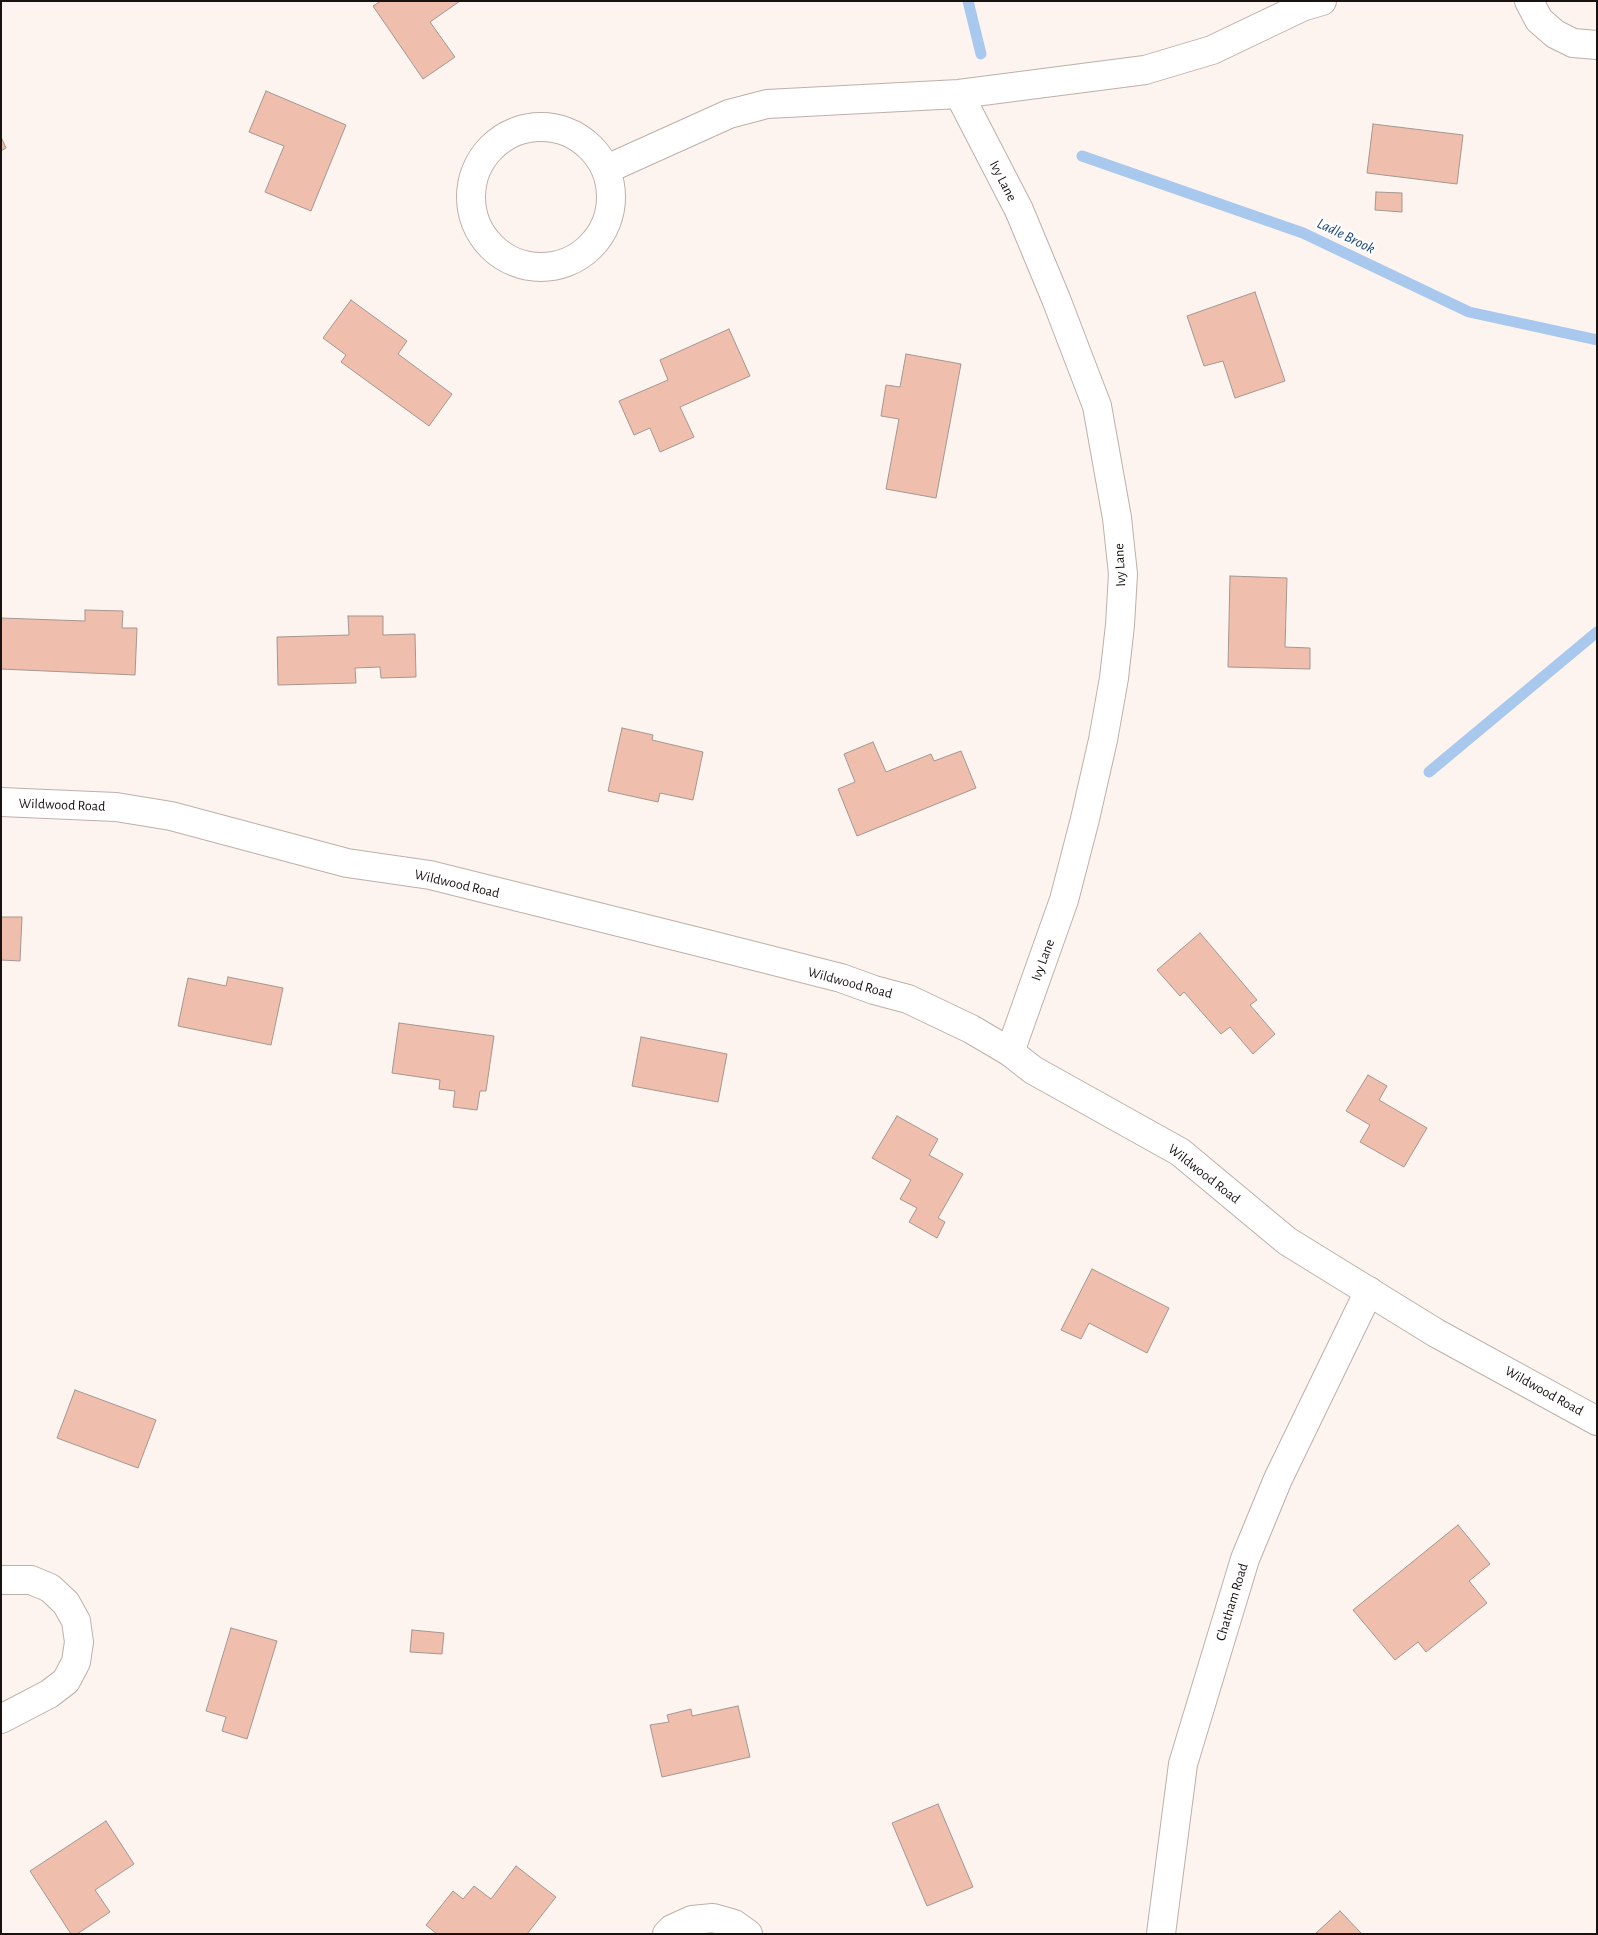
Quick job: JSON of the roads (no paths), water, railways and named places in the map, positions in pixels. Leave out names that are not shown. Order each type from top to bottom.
[{"type":"street","points":[[607,169],[729,114],[767,104],[959,94],[1145,70],[1212,50],[1302,7],[1322,1]]},
{"type":"street","points":[[1529,1],[1539,20],[1554,34],[1573,44],[1597,45]]},
{"type":"street","name":"Ivy Lane","points":[[959,94],[1019,210],[1056,298],[1097,406],[1117,518],[1122,574],[1120,625],[1114,678],[1093,784],[1064,900],[1010,1052]]},
{"type":"street","points":[[551,126],[574,134],[593,149],[607,169],[612,194],[609,218],[598,240],[580,256],[557,266],[533,266],[511,261],[493,248],[480,231],[472,210],[471,188],[481,161],[490,148],[507,135],[529,127],[551,126]]},
{"type":"street","name":"Wildwood Road","points":[[1,802],[116,807],[171,816],[347,863],[430,875],[841,978],[874,990],[908,998],[1010,1052],[1033,1070],[1180,1152],[1287,1241],[1436,1333],[1597,1421]]},
{"type":"street","name":"Chatham Road","points":[[1161,1934],[1183,1764],[1245,1559],[1278,1479],[1369,1291]]},
{"type":"street","points":[[1,1580],[31,1580],[50,1588],[66,1603],[76,1621],[79,1642],[76,1662],[66,1681],[50,1694],[1,1719]]},
{"type":"street","points":[[667,1934],[672,1929],[692,1920],[713,1918],[734,1924],[748,1934]]},
{"type":"waterway","name":"Ladle Brook","points":[[968,1],[981,54]]},
{"type":"waterway","name":"Ladle Brook","points":[[1082,156],[1303,233],[1469,312],[1597,340]]},
{"type":"waterway","points":[[1429,772],[1597,632]]}]
